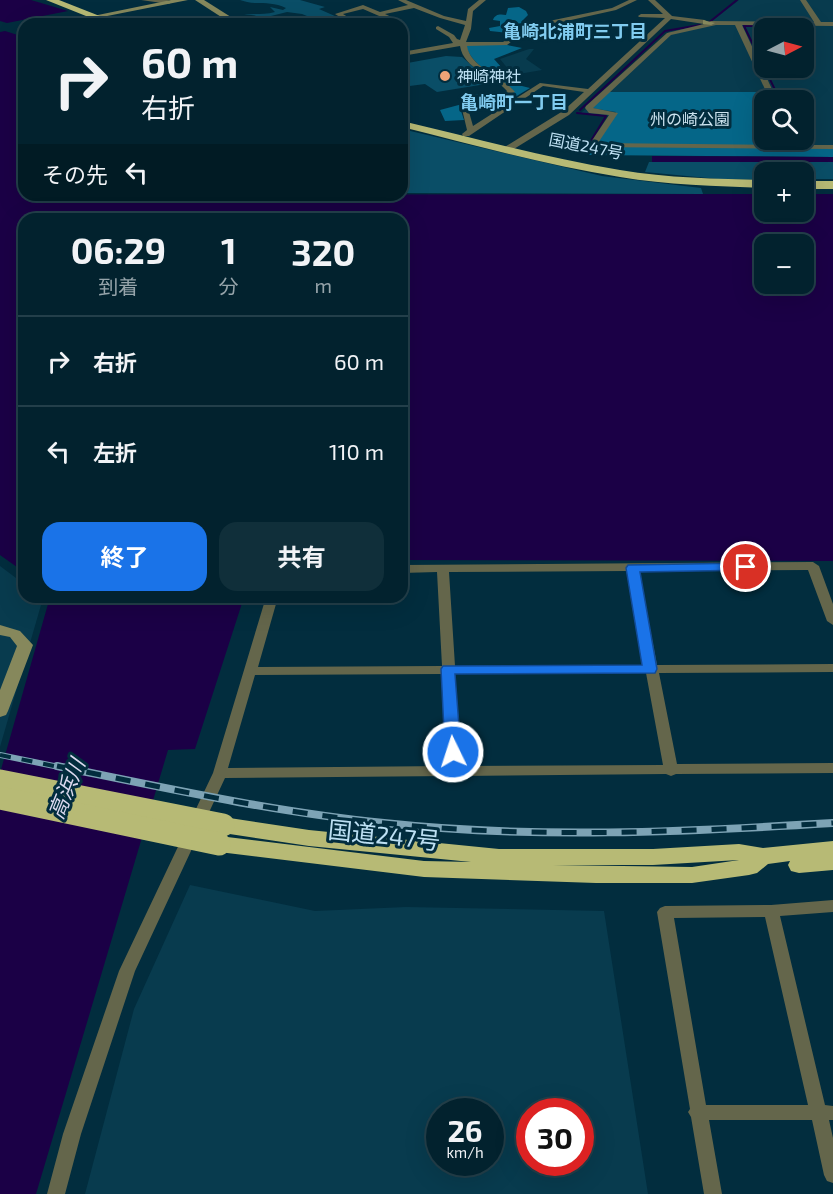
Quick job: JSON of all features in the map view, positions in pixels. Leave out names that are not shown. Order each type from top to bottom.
[{"type":"highway","points":[[56,0],[102,18]]},
{"type":"highway","name":"国道247号","points":[[408,126],[506,150],[621,174],[689,182],[754,184]]},
{"type":"highway","points":[[814,185],[833,185]]},
{"type":"highway","name":"国道247号","points":[[0,781],[221,835]]},
{"type":"highway","name":"国道247号","points":[[0,798],[424,869],[692,875],[750,858],[833,849]]},
{"type":"highway","points":[[833,838],[759,847],[750,858],[769,867],[833,862]]},
{"type":"street","points":[[144,0],[170,2]]},
{"type":"street","points":[[97,16],[184,0]]},
{"type":"street","points":[[199,0],[228,18]]},
{"type":"street","points":[[401,0],[468,24]]},
{"type":"street","points":[[470,130],[465,111],[511,92],[504,82],[467,57],[463,43],[470,10],[474,2],[483,0]]},
{"type":"street","points":[[438,28],[452,36],[454,41],[505,44],[518,34],[551,22],[614,9],[636,0],[652,1],[670,17]]},
{"type":"street","points":[[804,0],[819,24]]},
{"type":"street","points":[[379,14],[413,6]]},
{"type":"street","points":[[346,18],[338,14],[363,7],[388,18]]},
{"type":"street","points":[[447,18],[470,10]]},
{"type":"street","points":[[641,16],[670,17],[711,23],[833,24]]},
{"type":"street","points":[[506,150],[566,113],[670,17]]},
{"type":"street","points":[[711,23],[669,34],[588,109],[614,113],[593,145],[754,143]]},
{"type":"street","points":[[738,24],[769,90]]},
{"type":"street","points":[[408,53],[463,43]]},
{"type":"street","points":[[600,82],[613,84]]},
{"type":"street","points":[[460,139],[470,130],[542,84],[590,91]]},
{"type":"street","points":[[814,145],[833,147]]},
{"type":"street","points":[[408,569],[813,566],[833,621]]},
{"type":"street","points":[[633,568],[650,669],[671,771]]},
{"type":"street","points":[[443,569],[454,772]]},
{"type":"street","points":[[56,1194],[76,1124],[127,971],[220,773],[270,603]]},
{"type":"street","points":[[0,630],[15,634],[25,645],[0,711]]},
{"type":"street","points":[[251,671],[833,668]]},
{"type":"street","points":[[220,773],[833,768]]},
{"type":"street","points":[[713,1194],[697,1112],[665,912],[771,911],[833,906]]},
{"type":"street","points":[[771,911],[825,1113],[833,1175]]},
{"type":"street","points":[[697,1112],[825,1113]]},
{"type":"shaded area","points":[[240,0],[300,0],[325,7],[319,9],[339,18],[312,18],[287,12],[267,17],[270,18],[244,15],[275,12],[270,7],[283,10],[286,8],[267,3]]},
{"type":"shaded area","points":[[739,0],[833,0],[833,147],[814,147],[814,90],[754,90],[754,147],[590,147],[610,116],[581,113],[670,31],[708,24]]},
{"type":"shaded area","points":[[534,49],[526,59],[542,70],[519,74],[514,70],[509,70],[500,59]]},
{"type":"shaded area","name":"神崎神社","points":[[446,56],[462,57],[477,70],[498,82],[437,92],[425,84],[408,86],[408,63]]},
{"type":"shaded area","points":[[408,130],[602,176],[701,188],[703,194],[408,193]]},
{"type":"shaded area","points":[[649,162],[754,162],[754,180],[645,172]]},
{"type":"shaded area","points":[[814,162],[833,162],[833,179],[814,179]]},
{"type":"shaded area","points":[[0,566],[18,580],[18,603],[42,603],[0,747]]},
{"type":"shaded area","points":[[190,885],[315,911],[406,907],[604,911],[648,1194],[85,1194],[134,1009]]},
{"type":"green space","points":[[519,7],[528,15],[521,22],[524,26],[509,33],[490,31],[489,28],[500,26],[500,21],[493,20],[495,17],[506,15],[508,8]]},
{"type":"green space","points":[[507,45],[522,48],[494,59],[519,81],[518,85],[530,88],[515,97],[510,94],[512,89],[486,71],[474,59],[466,46]]},
{"type":"green space","points":[[488,92],[494,98],[461,111],[464,120],[445,121],[440,110],[481,99],[474,95]]},
{"type":"green space","name":"州の崎公園","points":[[608,92],[754,92],[754,150],[833,148],[833,157],[589,155],[616,112],[591,108]]},
{"type":"water","points":[[0,0],[31,0],[68,11],[32,18],[18,18],[18,21],[7,23],[0,21]]},
{"type":"water","points":[[5,31],[18,35],[18,201],[408,201],[408,194],[754,194],[754,222],[814,222],[814,194],[833,194],[833,561],[408,560],[408,213],[18,213],[18,568],[0,555],[0,32]]},
{"type":"water","points":[[652,156],[833,157],[833,162],[652,162]]},
{"type":"water","name":"高浜川","points":[[48,603],[242,603],[195,749],[168,750],[36,1194],[0,1194],[0,773]]},
{"type":"waterway","points":[[707,24],[737,0]]},
{"type":"waterway","points":[[580,110],[665,31],[700,25]]},
{"type":"waterway","points":[[754,26],[744,26],[754,47]]},
{"type":"waterway","points":[[769,78],[775,90]]},
{"type":"waterway","points":[[577,113],[606,116],[589,144]]},
{"type":"railway","points":[[0,755],[64,768]]},
{"type":"railway","points":[[57,766],[261,806],[343,818],[440,828],[608,832],[833,823]]},
{"type":"place","name":"神崎神社","points":[[445,76]]},
{"type":"district","name":"亀崎北浦町三丁目","points":[[575,32]]},
{"type":"district","name":"亀崎町一丁目","points":[[514,103]]},
{"type":"route","points":[[453,752],[448,669],[650,669],[633,568],[746,567]]}]
